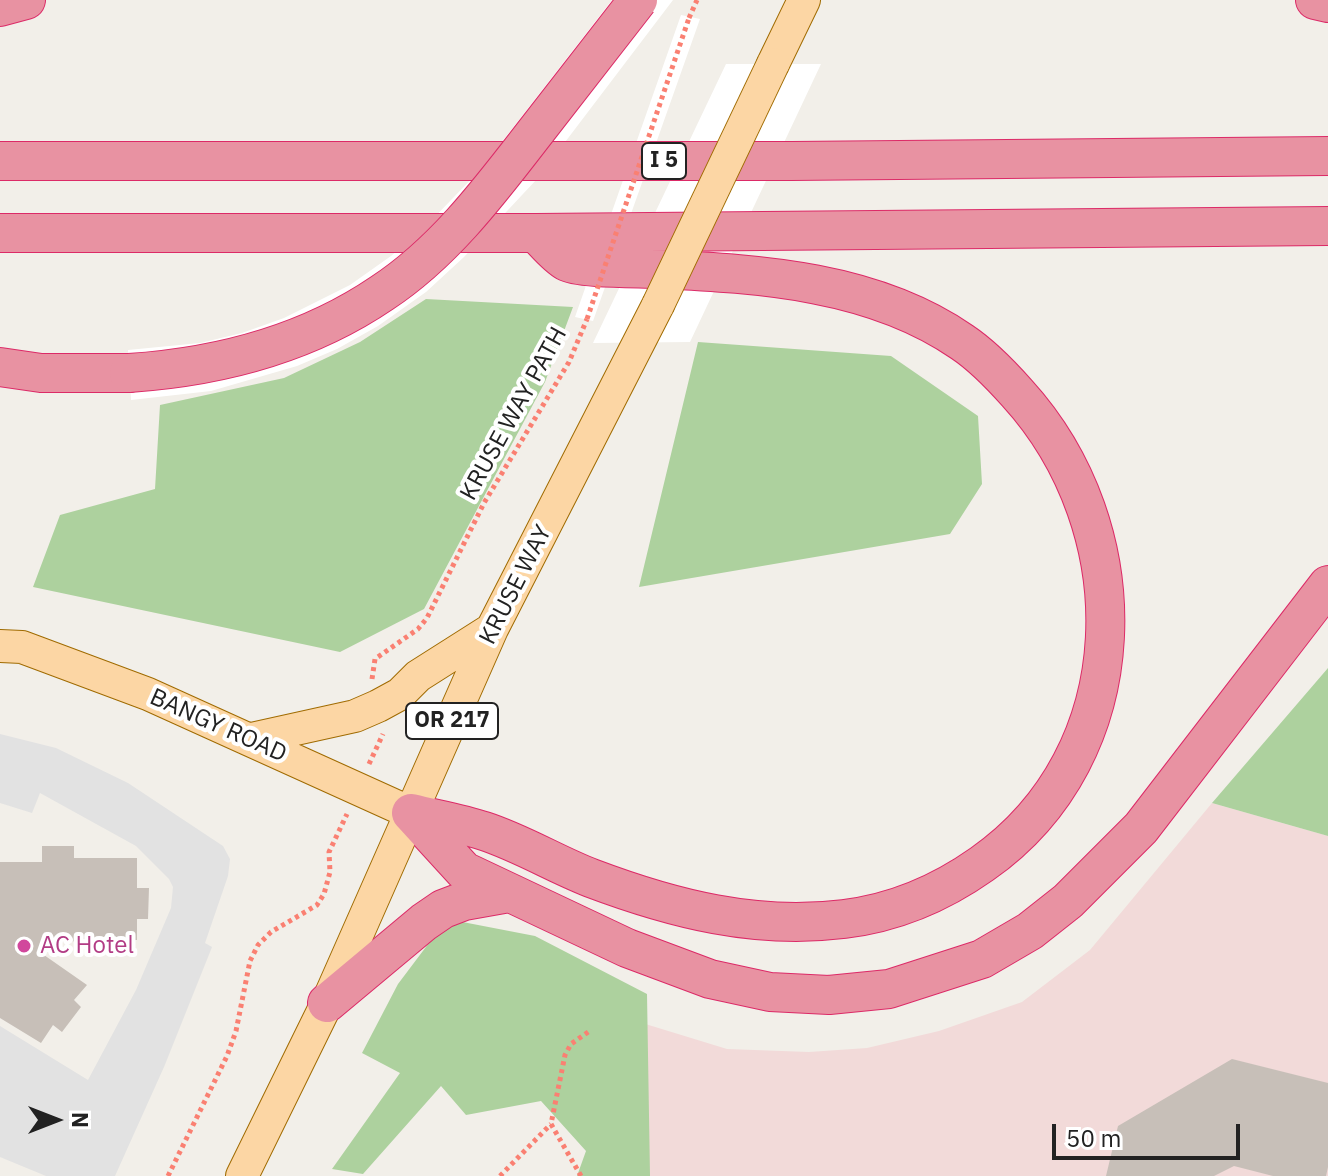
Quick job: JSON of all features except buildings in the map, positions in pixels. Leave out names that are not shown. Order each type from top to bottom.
[{"type":"highway","points":[[0,7],[26,0]]},
{"type":"highway","points":[[0,367],[41,373],[129,373],[204,366],[296,338],[383,293],[450,234],[488,194],[638,0]]},
{"type":"highway","points":[[1315,0],[1328,3]]},
{"type":"highway","name":"I 5","points":[[0,161],[792,161],[1328,156]]},
{"type":"highway","points":[[0,233],[536,233],[1328,226]]},
{"type":"highway","points":[[411,813],[485,831],[590,878],[710,914],[747,921],[798,923],[873,914],[911,903],[962,878],[1023,830],[1043,808],[1067,771],[1084,735],[1097,694],[1107,614],[1103,572],[1081,491],[1053,438],[1031,409],[999,374],[963,342],[877,300],[828,287],[732,273],[569,264],[536,233]]},
{"type":"highway","points":[[411,813],[464,871],[627,948],[710,979],[770,992],[829,995],[889,989],[982,959],[1030,931],[1068,901],[1141,828],[1328,585]]},
{"type":"highway","points":[[327,1003],[443,909],[464,901],[509,893]]},
{"type":"main road","name":"KRUSE WAY","points":[[242,1176],[327,1003],[492,629],[640,343],[804,0]]},
{"type":"main road","points":[[251,739],[355,716],[378,706],[400,694],[418,676],[492,629]]},
{"type":"main road","name":"BANGY ROAD","points":[[7,639],[148,694],[411,813]]},
{"type":"path","name":"KRUSE WAY PATH","points":[[372,682],[375,659],[418,629],[427,618],[484,503],[569,362],[587,319],[697,0]]},
{"type":"path","points":[[168,1176],[227,1056],[236,1031],[250,961],[258,945],[271,932],[317,905],[328,883],[329,852]]},
{"type":"path","points":[[500,1176],[551,1124],[565,1055],[571,1044],[591,1030]]},
{"type":"path","points":[[551,1124],[581,1176]]},
{"type":"shaded area","points":[[0,734],[56,748],[128,783],[223,846],[230,859],[228,876],[205,943],[212,947],[164,1067],[115,1176],[46,1176],[0,1157],[0,1026],[88,1080],[136,990],[171,908],[173,887],[136,846],[40,793],[32,813],[0,803]]},
{"type":"shaded area","points":[[1212,803],[1328,836],[1328,1176],[614,1176],[603,1011],[727,1049],[809,1052],[867,1048],[939,1031],[1022,1002],[1090,950]]},
{"type":"green space","points":[[426,299],[573,307],[545,382],[424,609],[340,652],[33,587],[60,515],[155,489],[160,405],[284,378],[360,342]]},
{"type":"green space","points":[[698,342],[891,356],[978,416],[982,484],[950,534],[639,587]]},
{"type":"green space","points":[[1328,668],[1328,836],[1212,803]]},
{"type":"green space","points":[[447,919],[535,936],[647,994],[650,1176],[577,1176],[586,1151],[541,1101],[466,1115],[441,1086],[363,1174],[332,1169],[400,1073],[362,1053],[398,984]]},
{"type":"pier","points":[[612,0],[673,0],[537,179],[464,257],[426,292],[378,326],[337,349],[297,366],[211,391],[131,400],[128,350],[200,343],[284,318],[350,285],[391,256],[425,227],[480,170]]},
{"type":"pier","points":[[681,15],[700,19],[593,321],[575,317]]},
{"type":"pier","points":[[726,64],[821,64],[690,342],[593,343]]},
{"type":"place","name":"AC Hotel","points":[[24,946]]}]
